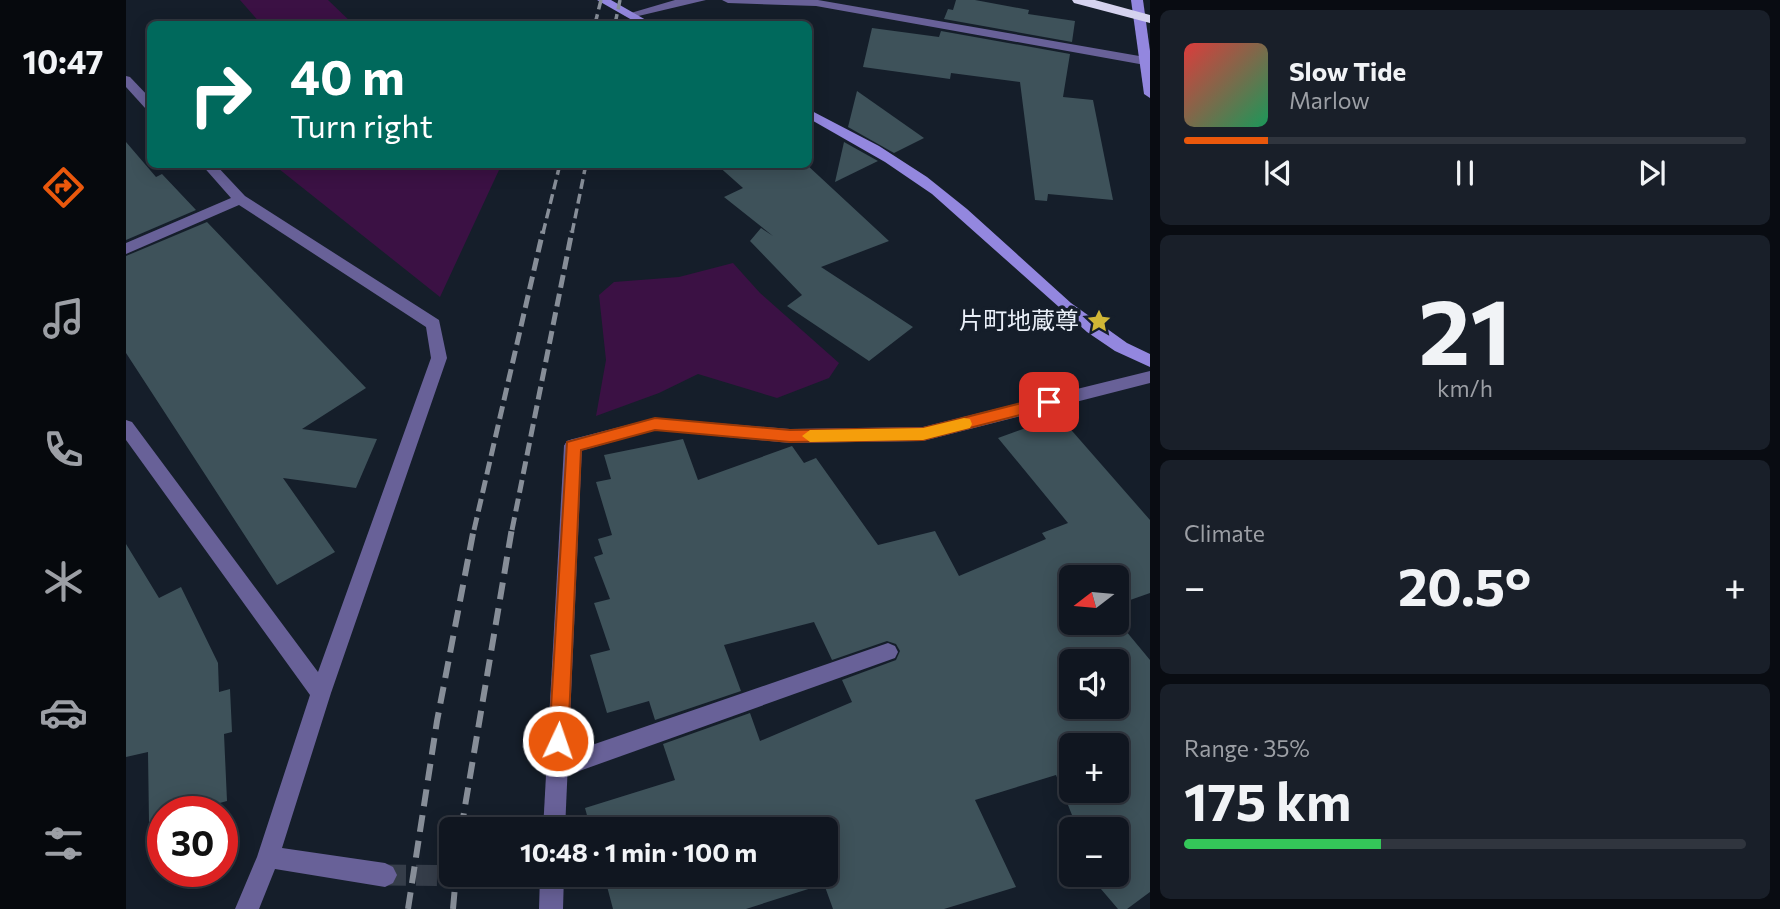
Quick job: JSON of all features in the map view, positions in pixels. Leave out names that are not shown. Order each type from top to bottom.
[{"type":"highway","points":[[1079,0],[1144,17]]},
{"type":"main road","points":[[603,0],[641,21]]},
{"type":"main road","points":[[1137,0],[1144,17],[1145,61],[1150,94]]},
{"type":"main road","points":[[812,115],[857,138],[936,191],[1097,332],[1131,353],[1150,361]]},
{"type":"street","points":[[630,15],[664,5],[701,0]]},
{"type":"street","points":[[728,0],[816,3],[1145,61]]},
{"type":"street","points":[[126,80],[147,102]]},
{"type":"street","points":[[211,168],[240,199],[433,324],[439,358],[321,694],[268,857],[247,909]]},
{"type":"street","points":[[126,249],[240,199]]},
{"type":"street","points":[[555,817],[573,446],[655,424],[790,436],[923,434],[1150,377]]},
{"type":"street","points":[[126,427],[321,694]]},
{"type":"street","points":[[557,768],[888,652]]},
{"type":"street","points":[[268,857],[385,874]]},
{"type":"street","points":[[551,909],[552,887]]},
{"type":"shaded area","points":[[240,0],[328,0],[350,21],[258,21]]},
{"type":"shaded area","points":[[278,168],[498,168],[440,297]]},
{"type":"shaded area","points":[[733,263],[760,293],[839,363],[829,378],[777,398],[698,374],[659,393],[596,416],[606,360],[599,295],[614,282],[679,277]]},
{"type":"building","points":[[956,0],[975,0],[1029,10],[1028,14],[1075,21],[1072,42],[944,19],[948,9],[953,10]]},
{"type":"building","points":[[872,28],[939,37],[941,31],[1070,54],[1063,97],[1093,100],[1113,200],[1048,194],[1047,201],[1035,200],[1020,82],[951,73],[950,79],[863,67]]},
{"type":"building","points":[[857,91],[924,138],[894,153],[848,127]]},
{"type":"building","points":[[126,142],[156,177],[162,174],[196,210],[126,240]]},
{"type":"building","points":[[844,142],[878,161],[835,182]]},
{"type":"building","points":[[720,168],[810,168],[889,241],[821,267],[913,327],[869,361],[787,306],[802,295],[750,241],[761,228],[773,236],[724,197],[743,188]]},
{"type":"building","points":[[207,222],[366,388],[302,429],[377,439],[356,488],[283,478],[335,552],[277,585],[126,353],[126,256]]},
{"type":"building","points":[[1059,416],[1150,520],[1150,593],[1129,600],[1129,565],[1059,565],[1059,635],[1129,635],[1150,660],[1150,892],[1127,909],[1118,909],[1099,887],[1129,887],[1129,817],[1073,817],[1067,803],[1129,803],[1129,733],[1059,733],[1059,782],[1056,775],[975,800],[1016,887],[944,909],[833,909],[825,887],[838,887],[838,817],[587,817],[585,808],[675,780],[663,744],[750,713],[760,741],[852,702],[842,680],[896,660],[900,651],[896,644],[887,641],[832,660],[814,622],[724,645],[741,691],[655,720],[649,701],[607,713],[590,655],[610,650],[594,603],[610,599],[594,557],[603,554],[598,539],[612,535],[596,482],[611,479],[604,455],[683,439],[698,480],[792,446],[804,463],[816,458],[878,545],[935,531],[959,576],[1046,539],[1042,533],[1068,523],[998,438]]},
{"type":"building","points":[[126,544],[159,598],[181,587],[218,663],[219,692],[230,689],[232,732],[224,734],[227,796],[149,796],[148,752],[126,757]]},
{"type":"building","points":[[607,887],[815,887],[746,909],[613,909]]},
{"type":"tunnel","points":[[385,875],[439,875]]},
{"type":"railway","points":[[596,21],[601,0]]},
{"type":"railway","points":[[616,21],[620,0]]},
{"type":"railway","points":[[543,233],[559,168]]},
{"type":"railway","points":[[572,233],[585,168]]},
{"type":"railway","points":[[474,530],[543,231]]},
{"type":"railway","points":[[512,530],[572,231]]},
{"type":"railway","points":[[408,909],[437,721],[474,528]]},
{"type":"railway","points":[[463,817],[512,528]]},
{"type":"railway","points":[[453,909],[455,887]]},
{"type":"slow traffic","points":[[810,436],[923,434],[964,424]]},
{"type":"place","name":"片町地蔵尊","points":[[1099,321]]},
{"type":"route","points":[[558,741],[573,446],[655,424],[790,436],[923,434],[1049,402]]}]
